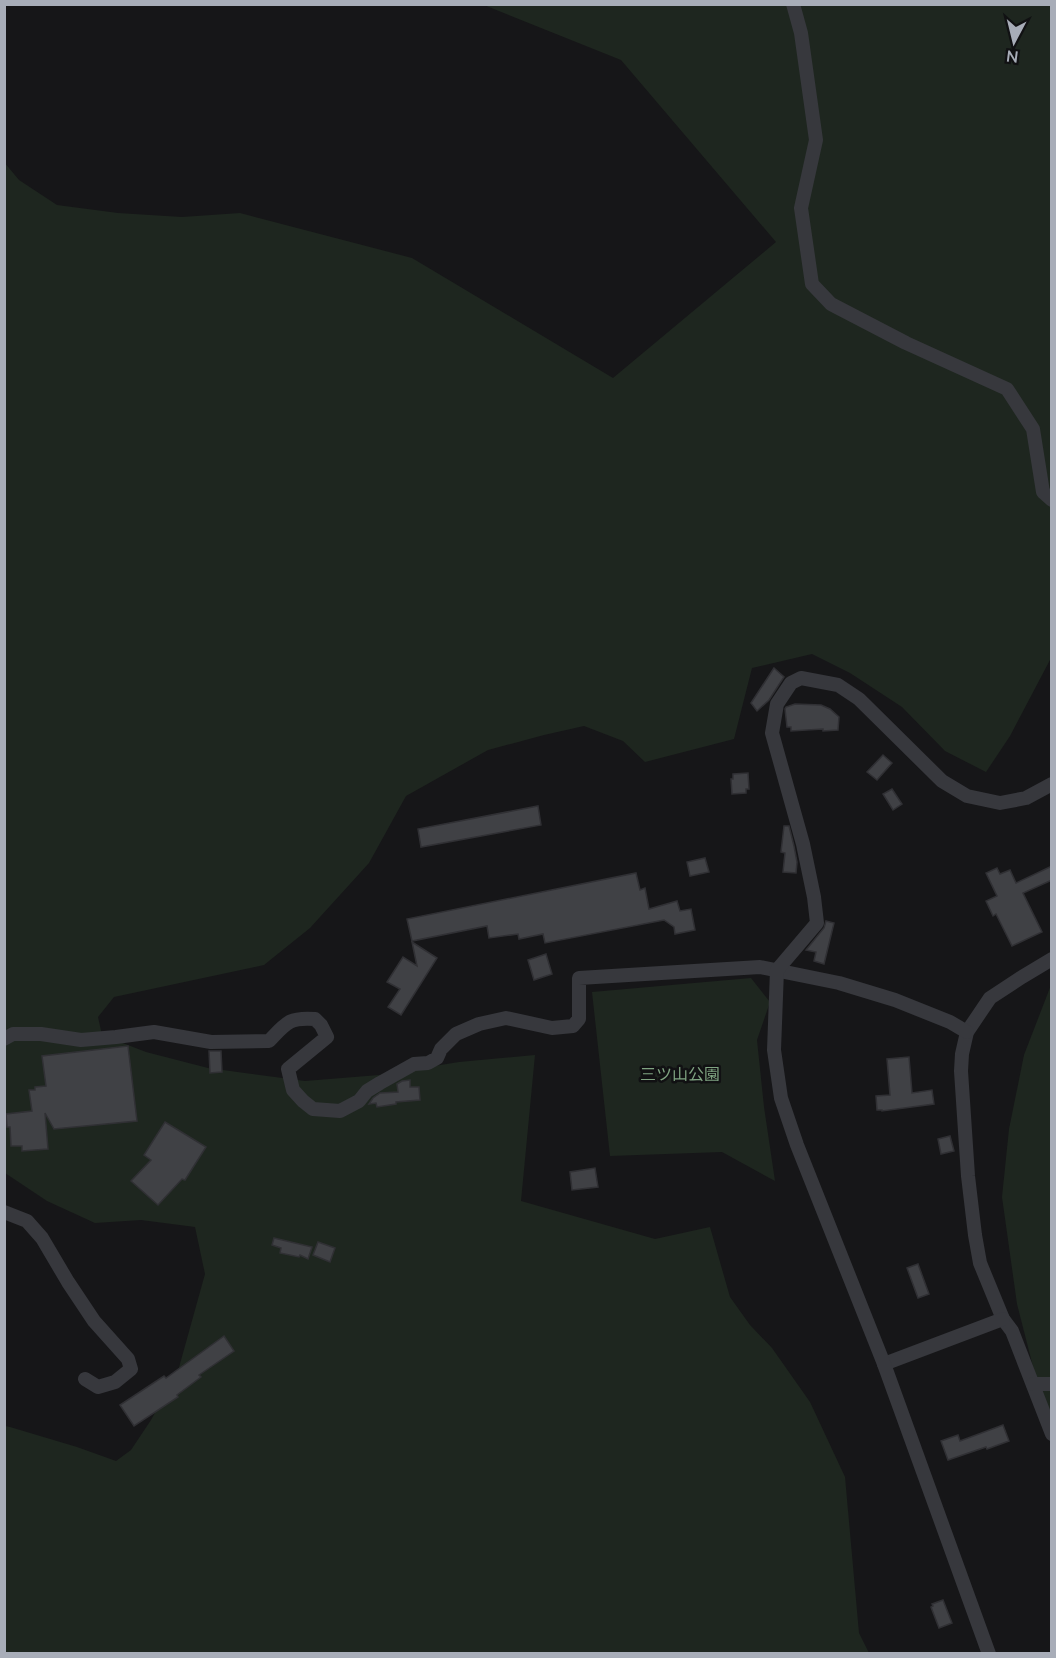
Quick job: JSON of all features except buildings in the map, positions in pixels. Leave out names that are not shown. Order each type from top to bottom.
[{"type":"street","points":[[793,4],[801,33],[816,140],[801,208],[812,284],[831,304],[906,343],[1007,389],[1033,429],[1043,492],[1052,500]]},
{"type":"street","points":[[990,1653],[884,1364],[797,1145],[781,1098],[774,1050],[777,970],[817,923],[814,897],[802,844],[772,733],[777,704],[791,683],[801,678],[838,685],[859,699],[942,781],[967,796],[1000,802],[1026,798],[1052,784]]},
{"type":"street","points":[[1052,960],[1022,976],[990,998],[967,1032],[961,1071],[968,1176],[980,1263],[1003,1319],[1012,1331],[1052,1434]]},
{"type":"street","points":[[4,1039],[13,1034],[41,1034],[81,1040],[153,1032],[211,1042],[269,1041],[283,1026],[298,1018],[315,1019],[327,1037],[288,1069],[293,1090],[314,1109],[339,1111],[359,1101],[367,1091],[414,1064],[428,1063],[437,1058],[441,1049],[456,1034],[479,1024],[506,1018],[552,1028],[573,1026],[579,1019],[579,978],[760,967],[839,983],[895,1000],[950,1022],[967,1032]]},
{"type":"street","points":[[4,1212],[27,1221],[42,1238],[94,1321],[128,1359],[130,1369],[114,1382],[98,1388],[85,1379]]},
{"type":"street","points":[[884,1364],[1003,1319]]},
{"type":"street","points":[[1033,1384],[1052,1384]]},
{"type":"green space","points":[[484,5],[1051,5],[1051,658],[1010,736],[986,772],[945,751],[902,707],[850,673],[812,654],[752,668],[734,739],[645,762],[623,741],[584,726],[488,750],[406,796],[369,863],[310,928],[264,965],[114,997],[98,1017],[102,1035],[146,1052],[208,1068],[305,1081],[379,1075],[459,1062],[535,1055],[521,1201],[655,1239],[710,1227],[730,1297],[750,1325],[772,1348],[810,1402],[845,1477],[859,1633],[869,1653],[5,1653],[5,1426],[116,1461],[131,1450],[151,1420],[178,1371],[205,1274],[195,1227],[141,1220],[95,1223],[47,1201],[5,1173],[4,162],[19,180],[57,205],[118,213],[182,217],[240,213],[412,258],[613,378],[776,242],[621,60]]},
{"type":"green space","name":"三ツ山公園","points":[[751,978],[770,1002],[757,1040],[775,1181],[722,1152],[610,1156],[592,992]]},
{"type":"green space","points":[[1051,985],[1051,1437],[1017,1304],[1002,1197],[1009,1129],[1024,1055]]}]
